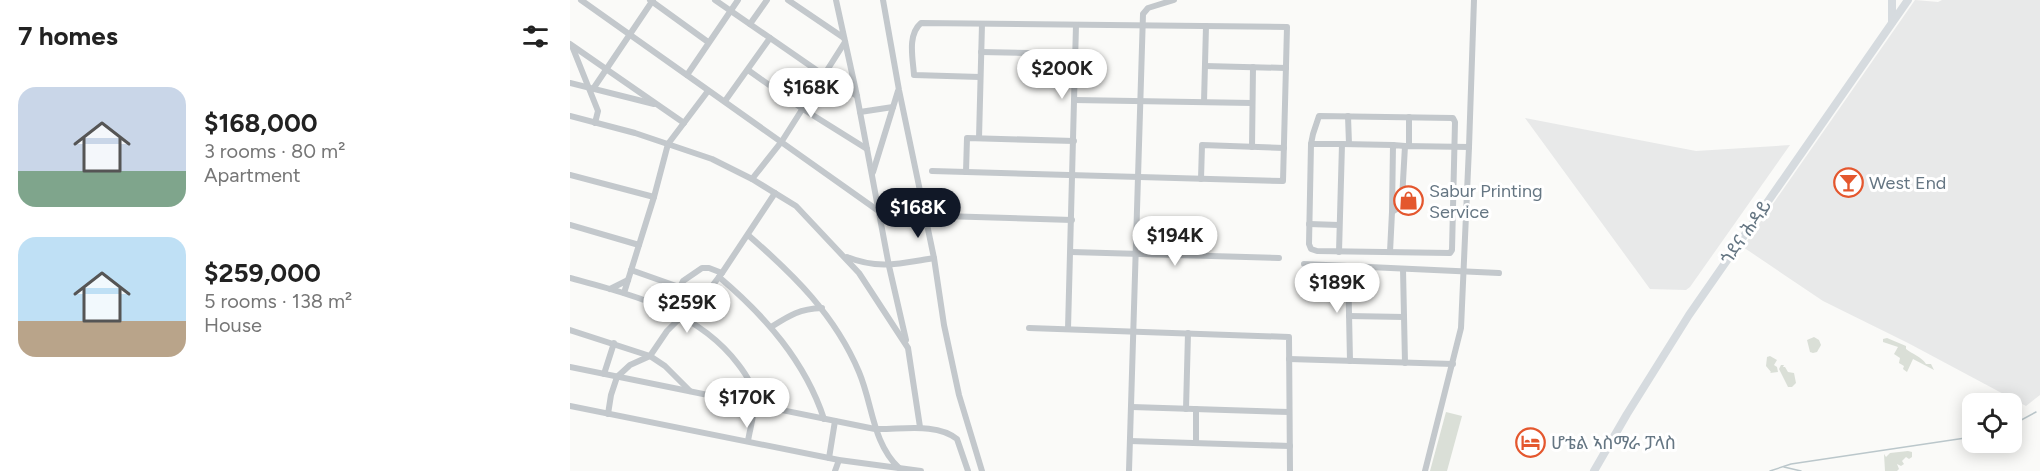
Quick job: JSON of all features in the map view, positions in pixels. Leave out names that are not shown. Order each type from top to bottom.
[{"type":"main road","points":[[1892,0],[1892,25]]},
{"type":"main road","name":"ጎደና ሕዳይ","points":[[1594,471],[1632,405],[1689,315],[1908,0]]},
{"type":"street","points":[[580,0],[880,212]]},
{"type":"street","points":[[716,0],[857,96]]},
{"type":"street","points":[[687,75],[738,0]]},
{"type":"street","points":[[750,24],[767,0]]},
{"type":"street","points":[[788,0],[844,40]]},
{"type":"street","points":[[836,0],[857,96],[889,266],[908,348],[920,427]]},
{"type":"street","points":[[883,0],[898,90],[934,258],[958,395],[982,471]]},
{"type":"street","points":[[1129,471],[1143,14],[1148,8],[1174,0]]},
{"type":"street","points":[[1425,471],[1461,328],[1474,0]]},
{"type":"street","points":[[591,88],[607,70],[652,1],[708,42]]},
{"type":"street","points":[[932,171],[1283,181],[1287,27],[921,23],[915,30],[912,40],[914,75],[980,77]]},
{"type":"street","points":[[979,138],[982,24]]},
{"type":"street","points":[[1068,329],[1076,25]]},
{"type":"street","points":[[1204,102],[1206,26]]},
{"type":"street","points":[[725,101],[770,38]]},
{"type":"street","points":[[752,179],[782,141],[825,76],[844,40]]},
{"type":"street","points":[[571,45],[684,123]]},
{"type":"street","points":[[571,45],[591,88],[598,113],[595,123]]},
{"type":"street","points":[[981,52],[1076,54]]},
{"type":"street","points":[[1205,66],[1286,68]]},
{"type":"street","points":[[1252,147],[1253,67]]},
{"type":"street","points":[[748,70],[803,109],[867,149]]},
{"type":"street","points":[[570,83],[659,105]]},
{"type":"street","points":[[624,293],[668,144],[708,90]]},
{"type":"street","points":[[872,174],[898,90]]},
{"type":"street","points":[[1074,100],[1252,103]]},
{"type":"street","points":[[860,112],[893,107]]},
{"type":"street","points":[[570,116],[712,159],[752,179],[796,206],[846,257],[873,292],[908,348]]},
{"type":"street","points":[[1319,116],[1348,116],[1453,118],[1455,147],[1451,252],[1339,252],[1311,249],[1309,224],[1313,134],[1319,116]]},
{"type":"street","points":[[1339,252],[1348,116]]},
{"type":"street","points":[[1392,212],[1398,208],[1402,199],[1409,117]]},
{"type":"street","points":[[680,130],[680,148]]},
{"type":"street","points":[[966,172],[967,138],[1074,141]]},
{"type":"street","points":[[1311,144],[1469,147]]},
{"type":"street","points":[[1201,179],[1202,145],[1284,148]]},
{"type":"street","points":[[1390,252],[1393,145]]},
{"type":"street","points":[[570,175],[654,197]]},
{"type":"street","points":[[608,414],[617,377],[630,365],[650,356],[667,331],[720,275],[775,193]]},
{"type":"street","points":[[942,216],[1072,220]]},
{"type":"street","points":[[1309,224],[1339,225]]},
{"type":"street","points":[[570,225],[639,244]]},
{"type":"street","points":[[748,235],[786,269],[822,308],[859,371],[875,429],[884,449],[899,468]]},
{"type":"street","points":[[1071,252],[1279,258]]},
{"type":"street","points":[[846,257],[873,265],[889,266],[934,258]]},
{"type":"street","points":[[1304,264],[1499,273]]},
{"type":"street","points":[[1348,266],[1350,361]]},
{"type":"street","points":[[682,316],[679,287],[686,278],[702,268],[709,268],[720,275],[771,327],[788,348],[805,376],[824,419]]},
{"type":"street","points":[[1403,269],[1405,363]]},
{"type":"street","points":[[631,270],[679,287]]},
{"type":"street","points":[[570,278],[624,293],[682,316],[721,345],[731,355],[753,388],[754,403],[747,441]]},
{"type":"street","points":[[610,289],[628,280]]},
{"type":"street","points":[[771,327],[795,312],[822,308]]},
{"type":"street","points":[[1349,316],[1404,317]]},
{"type":"street","points":[[1029,328],[1288,337],[1290,471]]},
{"type":"street","points":[[570,330],[650,356],[665,366],[691,391]]},
{"type":"street","points":[[1186,409],[1188,333]]},
{"type":"street","points":[[604,374],[614,343]]},
{"type":"street","points":[[1289,359],[1453,364]]},
{"type":"street","points":[[570,367],[875,429],[920,427],[954,436],[968,471]]},
{"type":"street","points":[[570,406],[839,460],[921,471]]},
{"type":"street","points":[[1132,407],[1289,412]]},
{"type":"street","points":[[1196,409],[1196,443]]},
{"type":"street","points":[[830,458],[835,421]]},
{"type":"street","points":[[1130,441],[1290,446]]},
{"type":"street","points":[[835,471],[839,460]]},
{"type":"shaded area","points":[[1915,0],[1938,2],[1942,0],[2040,0],[2040,395],[2026,406],[2022,404],[2022,393],[2002,393],[1823,301],[1743,247]]},
{"type":"shaded area","points":[[1525,118],[1696,151],[1790,145],[1690,287],[1686,290],[1650,289]]},
{"type":"shaded area","points":[[1814,337],[1821,345],[1817,352],[1813,353],[1810,352],[1807,340]]},
{"type":"shaded area","points":[[1887,338],[1906,346],[1906,349],[1926,364],[1931,364],[1934,370],[1913,359],[1907,372],[1899,363],[1900,358],[1894,354],[1898,347],[1883,342],[1883,339]]},
{"type":"shaded area","points":[[1770,356],[1777,360],[1774,365],[1778,372],[1770,373],[1766,366],[1767,357]]},
{"type":"shaded area","points":[[1781,365],[1784,365],[1783,367],[1788,372],[1794,373],[1796,383],[1792,387],[1788,387],[1779,369]]},
{"type":"shaded area","points":[[1446,412],[1462,416],[1447,471],[1430,471]]},
{"type":"shaded area","points":[[1912,452],[1912,457],[1909,459],[1906,457],[1901,466],[1897,464],[1899,469],[1897,471],[1885,471],[1884,454],[1886,457],[1890,453]]},
{"type":"waterway","points":[[2022,420],[2036,412]]},
{"type":"waterway","points":[[1770,471],[1791,464],[1962,438]]},
{"type":"waterway","points":[[1784,467],[1801,471]]},
{"type":"place","name":"West End","points":[[1848,183]]},
{"type":"place","name":"Sabur Printing Service","points":[[1408,201]]},
{"type":"place","name":"ሆቴል ኣስማራ ፓላስ","points":[[1530,443]]}]
